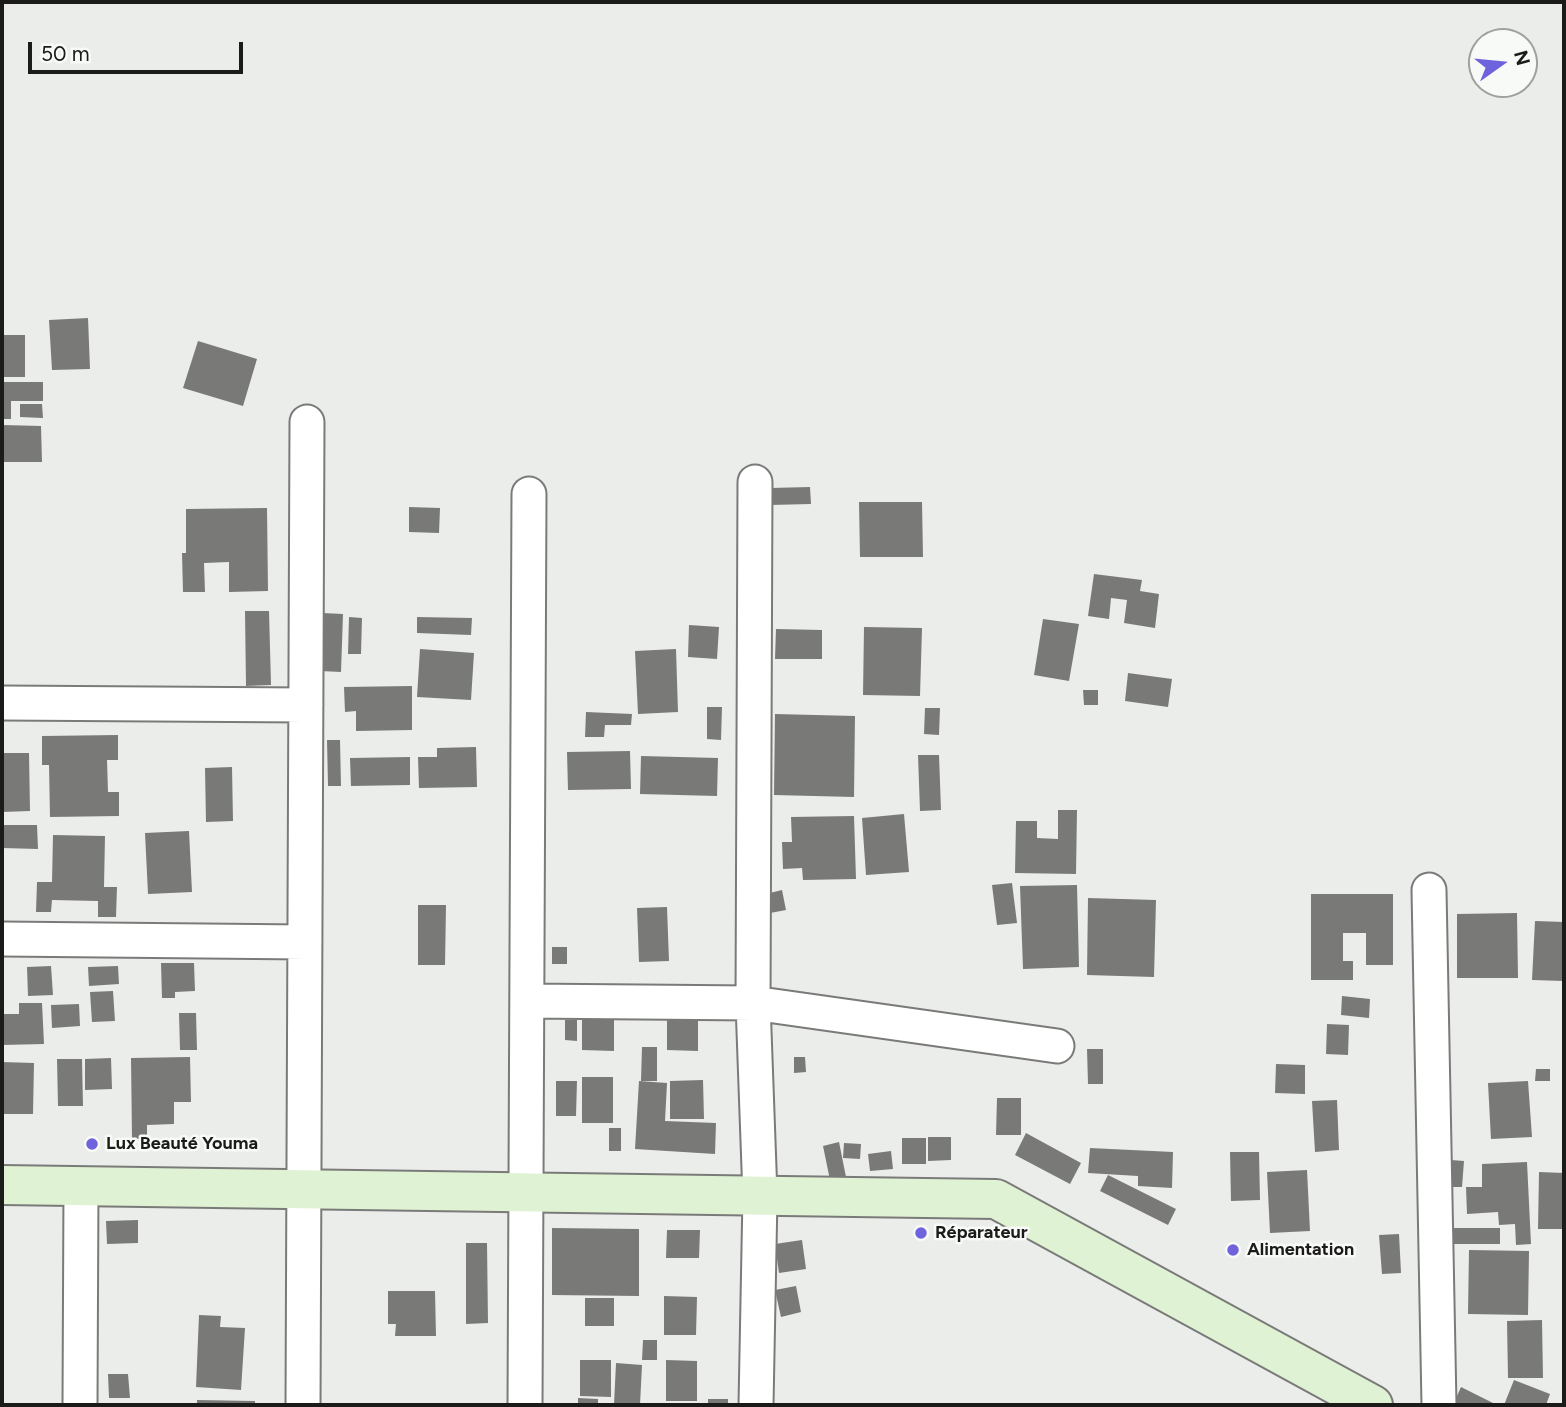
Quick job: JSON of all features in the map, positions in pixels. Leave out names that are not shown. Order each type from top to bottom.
[{"type":"street","points":[[303,1405],[307,422]]},
{"type":"street","points":[[755,482],[753,1003],[760,1196],[756,1405]]},
{"type":"street","points":[[524,1405],[529,494]]},
{"type":"street","points":[[2,703],[306,705]]},
{"type":"street","points":[[1429,890],[1439,1405]]},
{"type":"street","points":[[2,939],[305,942]]},
{"type":"street","points":[[527,1001],[753,1003],[1057,1046]]},
{"type":"street","points":[[2,1185],[996,1199],[1373,1405]]},
{"type":"street","points":[[80,1405],[81,1186]]},
{"type":"building","points":[[88,318],[90,369],[52,370],[49,320]]},
{"type":"building","points":[[2,335],[25,335],[25,377],[2,377]]},
{"type":"building","points":[[198,341],[257,359],[243,406],[183,388]]},
{"type":"building","points":[[2,382],[43,382],[43,401],[11,401],[11,419],[2,419]]},
{"type":"building","points":[[20,404],[42,404],[43,418],[20,417]]},
{"type":"building","points":[[2,425],[41,426],[42,462],[2,462]]},
{"type":"building","points":[[810,487],[811,504],[770,505],[770,488]]},
{"type":"building","points":[[859,502],[922,502],[923,557],[860,557]]},
{"type":"building","points":[[409,507],[440,508],[439,533],[409,532]]},
{"type":"building","points":[[267,508],[268,591],[229,592],[229,562],[204,563],[205,592],[183,592],[182,553],[186,553],[186,509]]},
{"type":"building","points":[[1094,574],[1142,580],[1140,591],[1159,594],[1155,628],[1124,623],[1127,600],[1111,598],[1109,619],[1088,616]]},
{"type":"building","points":[[245,611],[269,611],[271,685],[246,686]]},
{"type":"building","points":[[322,613],[343,614],[341,672],[320,671]]},
{"type":"building","points":[[349,617],[362,618],[361,654],[348,654]]},
{"type":"building","points":[[417,617],[472,618],[471,635],[417,633]]},
{"type":"building","points":[[1043,619],[1079,624],[1069,681],[1034,675]]},
{"type":"building","points":[[689,625],[719,627],[717,659],[688,657]]},
{"type":"building","points":[[864,627],[922,628],[920,696],[863,695]]},
{"type":"building","points":[[776,629],[822,630],[822,659],[775,659]]},
{"type":"building","points":[[420,649],[474,653],[471,700],[417,697]]},
{"type":"building","points":[[676,649],[678,712],[638,714],[635,651]]},
{"type":"building","points":[[1128,673],[1172,679],[1168,707],[1125,701]]},
{"type":"building","points":[[412,686],[412,730],[356,731],[356,711],[345,712],[344,687]]},
{"type":"building","points":[[1083,690],[1098,690],[1098,705],[1084,705]]},
{"type":"building","points":[[707,707],[722,707],[721,740],[707,739]]},
{"type":"building","points":[[925,708],[940,708],[939,735],[924,734]]},
{"type":"building","points":[[586,712],[632,714],[631,725],[605,725],[604,737],[585,737]]},
{"type":"building","points":[[775,714],[855,716],[854,797],[774,795]]},
{"type":"building","points":[[118,735],[118,760],[107,760],[108,792],[119,792],[119,816],[50,817],[49,765],[42,765],[42,736]]},
{"type":"building","points":[[327,740],[340,740],[341,786],[328,786]]},
{"type":"building","points":[[476,747],[477,787],[419,788],[418,757],[437,757],[437,748]]},
{"type":"building","points":[[630,751],[631,789],[568,790],[567,752]]},
{"type":"building","points":[[2,753],[29,753],[30,811],[2,812]]},
{"type":"building","points":[[918,755],[939,755],[941,810],[920,811]]},
{"type":"building","points":[[641,756],[718,758],[717,796],[640,794]]},
{"type":"building","points":[[410,757],[410,785],[351,786],[350,758]]},
{"type":"building","points":[[232,767],[233,821],[206,822],[205,768]]},
{"type":"building","points":[[1058,810],[1077,810],[1076,874],[1015,873],[1016,821],[1037,821],[1037,838],[1058,839]]},
{"type":"building","points":[[904,814],[909,872],[866,875],[862,818]]},
{"type":"building","points":[[854,816],[856,879],[803,880],[802,868],[783,869],[782,842],[792,842],[791,817]]},
{"type":"building","points":[[2,825],[37,825],[38,849],[2,848]]},
{"type":"building","points":[[189,831],[192,892],[148,894],[145,833]]},
{"type":"building","points":[[53,835],[105,836],[104,887],[117,887],[116,917],[98,917],[98,901],[52,900],[51,912],[36,912],[37,882],[52,882]]},
{"type":"building","points":[[1012,883],[1017,923],[997,925],[992,885]]},
{"type":"building","points":[[1077,885],[1079,967],[1023,969],[1020,886]]},
{"type":"building","points":[[782,890],[786,910],[770,913],[766,894]]},
{"type":"building","points":[[1311,894],[1393,894],[1393,965],[1366,965],[1366,933],[1343,933],[1343,961],[1353,961],[1353,980],[1311,980]]},
{"type":"building","points":[[1088,898],[1156,900],[1154,977],[1087,975]]},
{"type":"building","points":[[418,905],[446,905],[445,965],[418,965]]},
{"type":"building","points":[[667,907],[669,961],[639,962],[637,908]]},
{"type":"building","points":[[1517,913],[1518,978],[1457,978],[1457,914]]},
{"type":"building","points":[[1535,921],[1564,922],[1564,981],[1532,980]]},
{"type":"building","points":[[552,947],[567,947],[567,964],[552,964]]},
{"type":"building","points":[[161,963],[194,963],[195,991],[175,992],[175,998],[162,998]]},
{"type":"building","points":[[51,966],[53,995],[28,996],[27,967]]},
{"type":"building","points":[[118,966],[119,984],[89,986],[88,967]]},
{"type":"building","points":[[113,991],[115,1021],[92,1022],[90,992]]},
{"type":"building","points":[[1342,996],[1370,999],[1369,1018],[1341,1015]]},
{"type":"building","points":[[19,1003],[42,1003],[44,1044],[2,1045],[2,1014],[19,1014]]},
{"type":"building","points":[[79,1004],[80,1026],[52,1028],[51,1005]]},
{"type":"building","points":[[179,1013],[196,1013],[197,1050],[180,1050]]},
{"type":"building","points":[[582,1015],[614,1015],[614,1051],[582,1050]]},
{"type":"building","points":[[667,1016],[698,1016],[698,1051],[667,1050]]},
{"type":"building","points":[[565,1020],[577,1020],[577,1041],[565,1040]]},
{"type":"building","points":[[1327,1024],[1349,1025],[1348,1055],[1326,1054]]},
{"type":"building","points":[[642,1047],[657,1047],[657,1081],[641,1081]]},
{"type":"building","points":[[1087,1049],[1103,1049],[1103,1084],[1088,1084]]},
{"type":"building","points":[[190,1057],[191,1102],[174,1102],[174,1124],[147,1125],[147,1139],[132,1139],[131,1058]]},
{"type":"building","points":[[794,1057],[805,1057],[806,1072],[794,1073]]},
{"type":"building","points":[[111,1058],[112,1089],[85,1090],[85,1059]]},
{"type":"building","points":[[57,1059],[82,1059],[83,1106],[58,1106]]},
{"type":"building","points":[[2,1062],[34,1063],[33,1114],[2,1114]]},
{"type":"building","points":[[1276,1064],[1305,1065],[1305,1094],[1275,1093]]},
{"type":"building","points":[[1536,1069],[1550,1069],[1550,1081],[1535,1081]]},
{"type":"building","points":[[582,1077],[613,1077],[613,1123],[582,1123]]},
{"type":"building","points":[[703,1080],[704,1119],[670,1119],[670,1081]]},
{"type":"building","points":[[556,1081],[577,1081],[576,1116],[556,1116]]},
{"type":"building","points":[[639,1081],[667,1083],[665,1121],[716,1123],[715,1154],[635,1149]]},
{"type":"building","points":[[1528,1081],[1532,1137],[1491,1139],[1488,1083]]},
{"type":"building","points":[[997,1098],[1021,1098],[1021,1135],[996,1135]]},
{"type":"building","points":[[1337,1100],[1339,1150],[1315,1152],[1312,1101]]},
{"type":"building","points":[[609,1128],[621,1128],[621,1151],[609,1151]]},
{"type":"building","points":[[1026,1133],[1081,1163],[1070,1184],[1015,1155]]},
{"type":"building","points":[[928,1137],[951,1137],[951,1160],[928,1161]]},
{"type":"building","points":[[902,1138],[926,1138],[926,1164],[902,1164]]},
{"type":"building","points":[[839,1142],[846,1177],[830,1180],[823,1146]]},
{"type":"building","points":[[844,1143],[861,1144],[860,1159],[843,1158]]},
{"type":"building","points":[[1090,1148],[1173,1152],[1172,1188],[1138,1186],[1138,1176],[1088,1173]]},
{"type":"building","points":[[891,1151],[893,1169],[870,1171],[868,1154]]},
{"type":"building","points":[[1230,1152],[1259,1152],[1260,1200],[1231,1201]]},
{"type":"building","points":[[1451,1160],[1464,1161],[1462,1187],[1450,1187]]},
{"type":"building","points":[[1527,1162],[1531,1244],[1516,1245],[1515,1224],[1499,1225],[1498,1212],[1467,1214],[1466,1187],[1482,1187],[1482,1164]]},
{"type":"building","points":[[1307,1170],[1310,1231],[1270,1233],[1267,1172]]},
{"type":"building","points":[[1539,1172],[1564,1173],[1564,1229],[1538,1229]]},
{"type":"building","points":[[1108,1175],[1176,1209],[1168,1225],[1100,1191]]},
{"type":"building","points":[[138,1220],[138,1243],[107,1244],[106,1221]]},
{"type":"building","points":[[552,1228],[639,1229],[639,1296],[552,1295]]},
{"type":"building","points":[[1451,1228],[1500,1228],[1500,1244],[1451,1244]]},
{"type":"building","points":[[667,1230],[700,1230],[699,1258],[666,1258]]},
{"type":"building","points":[[1399,1234],[1401,1273],[1382,1274],[1379,1235]]},
{"type":"building","points":[[802,1240],[806,1269],[779,1273],[775,1244]]},
{"type":"building","points":[[466,1243],[487,1243],[488,1323],[466,1324]]},
{"type":"building","points":[[1469,1250],[1529,1251],[1528,1315],[1468,1314]]},
{"type":"building","points":[[796,1286],[801,1312],[781,1317],[775,1290]]},
{"type":"building","points":[[388,1291],[435,1291],[436,1336],[395,1336],[396,1324],[388,1324]]},
{"type":"building","points":[[664,1296],[697,1297],[696,1335],[664,1335]]},
{"type":"building","points":[[585,1298],[614,1298],[614,1326],[585,1326]]},
{"type":"building","points":[[199,1315],[221,1316],[220,1327],[245,1328],[241,1390],[196,1387]]},
{"type":"building","points":[[1542,1320],[1543,1378],[1508,1378],[1507,1321]]},
{"type":"building","points":[[643,1340],[657,1340],[657,1360],[642,1360]]},
{"type":"building","points":[[580,1360],[611,1360],[611,1397],[580,1396]]},
{"type":"building","points":[[666,1360],[697,1361],[697,1401],[666,1401]]},
{"type":"building","points":[[616,1363],[642,1365],[640,1405],[614,1405]]},
{"type":"building","points":[[108,1374],[128,1374],[130,1398],[109,1398]]},
{"type":"building","points":[[1514,1380],[1550,1394],[1546,1405],[1504,1405]]},
{"type":"building","points":[[1461,1387],[1497,1405],[1453,1405]]},
{"type":"building","points":[[578,1398],[598,1399],[598,1405],[578,1405]]},
{"type":"building","points":[[708,1399],[728,1399],[728,1405],[708,1405]]},
{"type":"building","points":[[197,1400],[255,1401],[255,1405],[197,1405]]},
{"type":"place","name":"Lux Beauté Youma","points":[[92,1144]]},
{"type":"place","name":"Réparateur","points":[[921,1233]]},
{"type":"place","name":"Alimentation","points":[[1233,1250]]}]
